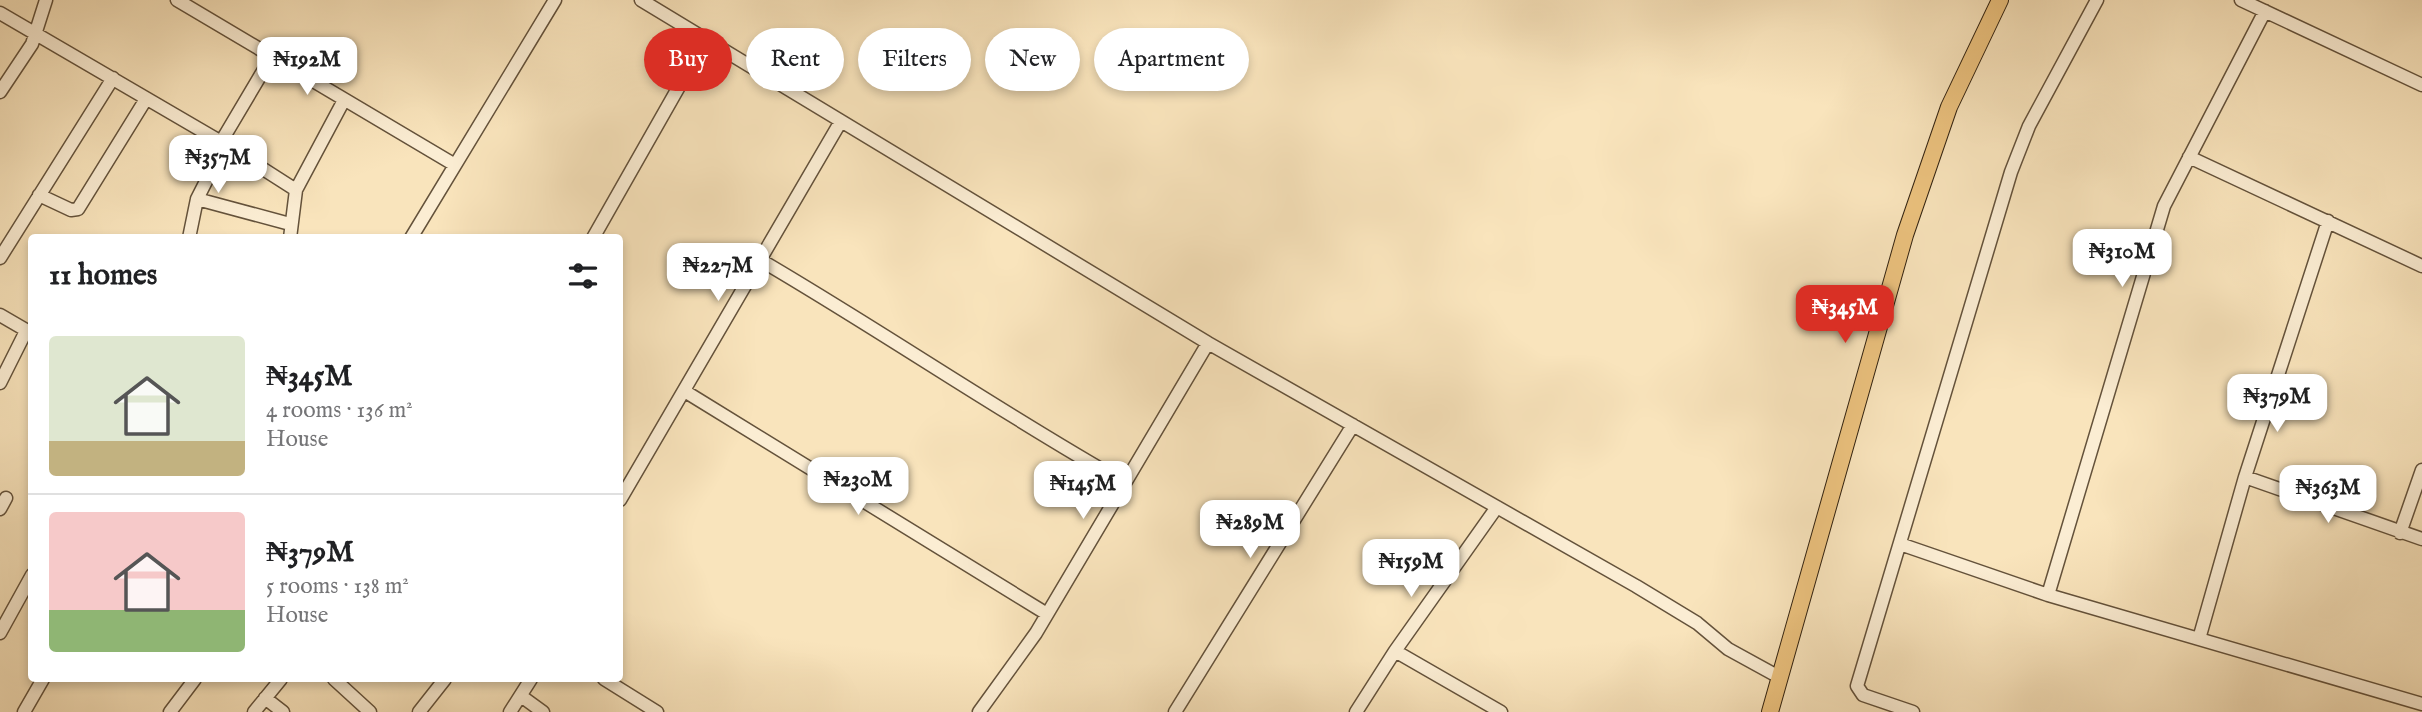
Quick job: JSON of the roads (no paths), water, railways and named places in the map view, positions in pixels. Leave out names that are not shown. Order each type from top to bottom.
[{"type":"main road","points":[[1837,458],[1895,232],[1940,103],[1989,0]]},
{"type":"main road","points":[[1759,712],[1774,676],[1905,235],[1949,107],[2000,0]]},
{"type":"main road","points":[[1770,712],[1774,676]]},
{"type":"street","points":[[0,92],[36,34],[47,0]]},
{"type":"street","points":[[413,234],[555,0]]},
{"type":"street","points":[[641,0],[688,28]]},
{"type":"street","points":[[1913,712],[1863,695],[1857,686],[2011,172],[2029,126],[2097,0]]},
{"type":"street","points":[[2241,0],[2422,85]]},
{"type":"street","points":[[184,2],[455,165]]},
{"type":"street","points":[[2048,595],[2164,206],[2265,11]]},
{"type":"street","points":[[0,13],[223,143],[296,190]]},
{"type":"street","points":[[732,55],[1208,343],[1677,610],[1774,676]]},
{"type":"street","points":[[190,234],[197,199],[223,143],[272,56]]},
{"type":"street","points":[[0,258],[113,78]]},
{"type":"street","points":[[595,234],[676,91]]},
{"type":"street","points":[[39,195],[71,210],[78,209],[146,99]]},
{"type":"street","points":[[290,234],[296,190],[344,100]]},
{"type":"street","points":[[625,481],[685,392],[841,121]]},
{"type":"street","points":[[2189,157],[2422,266]]},
{"type":"street","points":[[197,199],[290,224]]},
{"type":"street","points":[[2199,639],[2245,477],[2328,221]]},
{"type":"street","points":[[762,261],[861,319],[971,391],[1125,483]]},
{"type":"street","points":[[0,315],[28,331]]},
{"type":"street","points":[[0,383],[28,334]]},
{"type":"street","points":[[982,711],[1047,614],[1208,343]]},
{"type":"street","points":[[685,392],[1047,614]]},
{"type":"street","points":[[1175,712],[1353,425]]},
{"type":"street","points":[[2400,533],[2422,470]]},
{"type":"street","points":[[2245,477],[2422,539]]},
{"type":"street","points":[[1356,712],[1497,507]]},
{"type":"street","points":[[1900,544],[2048,595],[2422,704]]},
{"type":"street","points":[[0,633],[28,582]]},
{"type":"street","points":[[1395,652],[1501,712]]},
{"type":"street","points":[[24,712],[41,682]]},
{"type":"street","points":[[170,712],[193,682]]},
{"type":"street","points":[[254,712],[278,682]]},
{"type":"street","points":[[337,682],[370,712]]},
{"type":"street","points":[[419,712],[443,682]]},
{"type":"street","points":[[510,712],[529,682]]},
{"type":"street","points":[[609,682],[657,712]]},
{"type":"street","points":[[521,696],[543,712]]},
{"type":"street","points":[[264,698],[283,712]]}]
